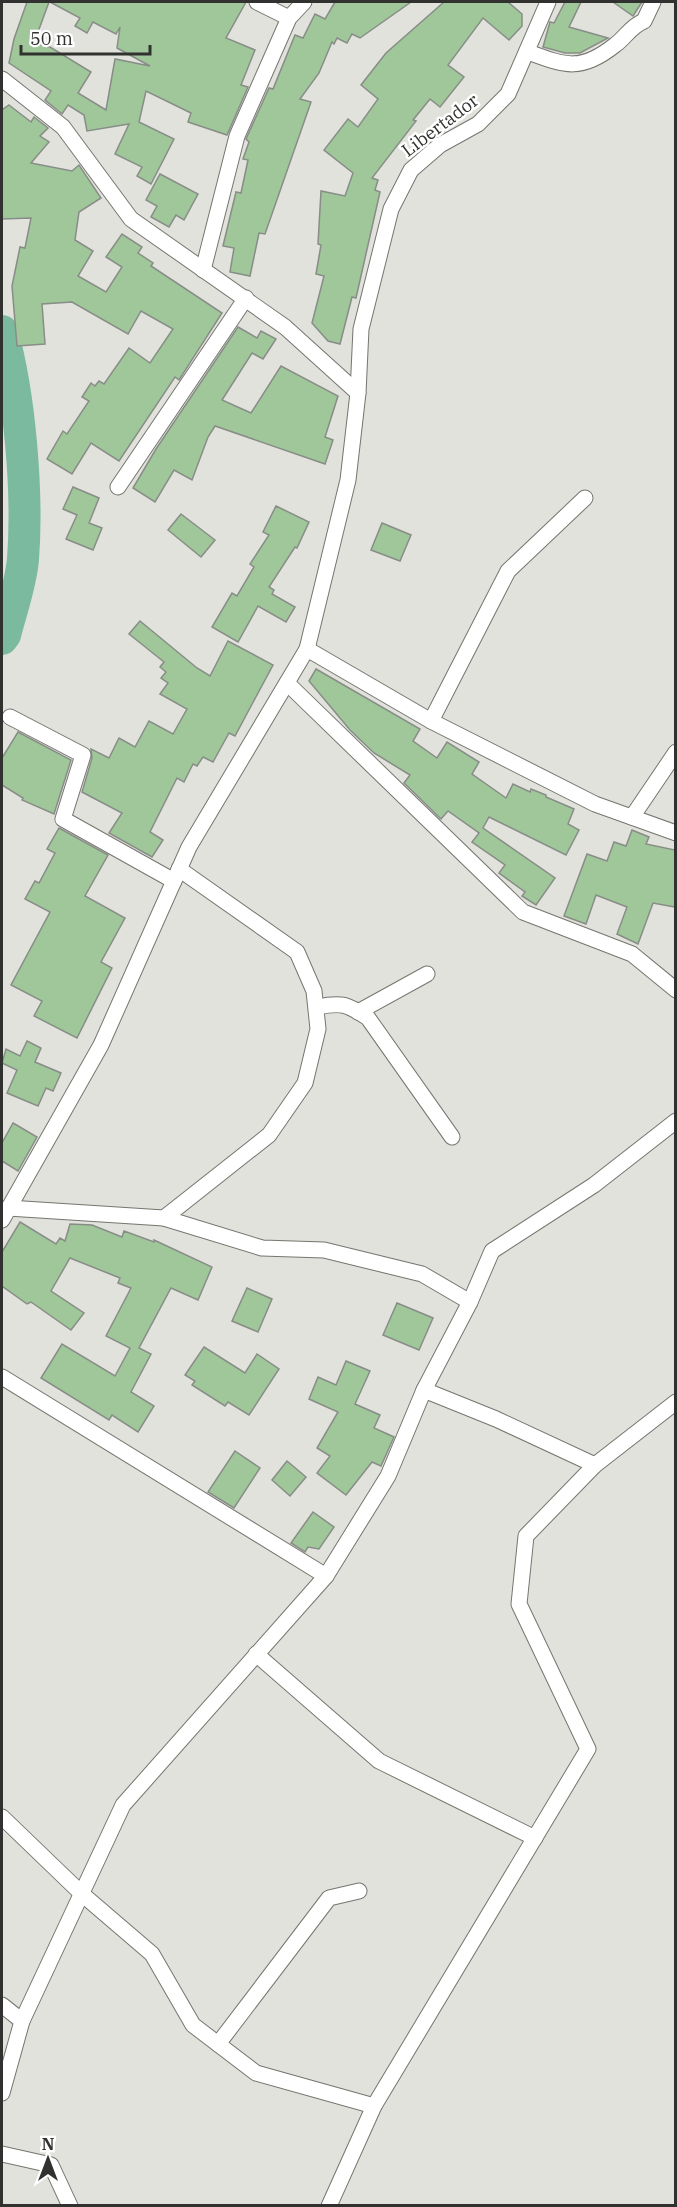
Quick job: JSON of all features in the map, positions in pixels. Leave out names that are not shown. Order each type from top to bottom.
[{"type":"street","points":[[257,2],[289,18]]},
{"type":"street","points":[[203,270],[237,136],[289,18],[304,2]]},
{"type":"street","name":"Libertador","points":[[5,1214],[101,1045],[189,848],[307,649],[348,480],[358,393],[362,329],[391,209],[411,170],[440,146],[478,124],[508,94],[548,2]]},
{"type":"street","points":[[528,52],[566,66],[585,64],[616,45],[635,24],[644,21],[652,2]]},
{"type":"street","points":[[2,79],[63,127],[131,219],[285,327],[358,393]]},
{"type":"street","points":[[118,487],[246,298]]},
{"type":"street","points":[[431,721],[508,571],[585,498]]},
{"type":"street","points":[[307,649],[431,721],[595,804],[675,833]]},
{"type":"street","points":[[287,682],[523,912],[632,954],[675,990]]},
{"type":"street","points":[[10,717],[83,755],[63,819],[177,875],[297,952],[314,991],[318,1029],[305,1083],[269,1135],[164,1218]]},
{"type":"street","points":[[632,817],[675,752]]},
{"type":"street","points":[[358,1012],[427,974]]},
{"type":"street","points":[[317,1007],[334,1003],[347,1005],[368,1018],[452,1137]]},
{"type":"street","points":[[2,2093],[22,2021],[123,1805],[326,1576],[388,1476],[424,1390],[470,1302],[492,1251],[594,1185],[675,1121]]},
{"type":"street","points":[[5,1214],[164,1218],[262,1248],[324,1250],[422,1274],[470,1302]]},
{"type":"street","points":[[2,1377],[326,1576]]},
{"type":"street","points":[[424,1390],[496,1419],[595,1465]]},
{"type":"street","points":[[329,2205],[374,2106],[588,1749],[519,1604],[526,1536],[595,1465],[675,1402]]},
{"type":"street","points":[[256,1654],[379,1761],[536,1838]]},
{"type":"street","points":[[2,1817],[82,1894],[152,1953],[193,2025],[256,2073],[374,2106]]},
{"type":"street","points":[[218,2044],[329,1898],[359,1891]]},
{"type":"street","points":[[2,2005],[22,2021]]},
{"type":"street","points":[[2,2154],[51,2165],[70,2205]]},
{"type":"building","points":[[27,2],[49,2],[34,43],[50,47],[91,72],[78,93],[106,110],[115,59],[150,66],[117,48],[120,27],[116,34],[93,22],[87,33],[75,26],[80,18],[50,2],[246,2],[226,38],[255,50],[241,85],[248,87],[227,135],[188,122],[191,113],[146,91],[139,122],[174,139],[151,184],[137,176],[142,167],[115,154],[129,124],[87,131],[84,115],[68,105],[62,114],[45,100],[51,91],[9,63],[14,39]]},
{"type":"building","points":[[335,2],[411,2],[360,38],[352,34],[347,43],[337,38],[334,44],[332,42],[319,73],[300,99],[311,102],[265,234],[259,233],[250,276],[230,272],[234,248],[223,246],[236,192],[241,193],[248,160],[243,159],[249,142],[246,139],[269,88],[273,89],[295,35],[303,38],[315,14],[325,19]]},
{"type":"building","points":[[444,2],[508,2],[522,14],[522,26],[509,40],[483,18],[448,65],[464,77],[440,107],[430,99],[372,178],[378,180],[375,190],[380,192],[356,298],[352,297],[340,344],[328,341],[312,323],[324,276],[316,274],[321,245],[318,244],[321,191],[345,196],[353,173],[324,150],[348,119],[358,127],[378,99],[361,85],[386,53]]},
{"type":"building","points":[[565,2],[581,2],[569,27],[608,38],[580,53],[565,53],[543,47],[550,22],[554,23]]},
{"type":"building","points":[[613,2],[642,2],[633,16]]},
{"type":"building","points":[[9,105],[31,122],[34,117],[48,128],[40,136],[49,142],[31,163],[72,171],[79,165],[101,198],[79,212],[75,240],[93,251],[78,276],[106,292],[122,267],[106,257],[122,234],[142,247],[138,253],[153,263],[151,266],[222,313],[179,380],[175,377],[119,461],[91,443],[72,474],[47,459],[63,431],[67,434],[89,401],[82,397],[91,383],[95,386],[99,381],[104,384],[129,348],[150,363],[173,329],[141,311],[128,334],[72,302],[42,304],[45,344],[17,346],[12,286],[20,247],[25,248],[31,218],[2,219],[2,110]]},
{"type":"building","points":[[160,174],[198,194],[184,220],[176,215],[169,227],[151,217],[157,206],[146,200]]},
{"type":"building","points":[[238,327],[257,338],[261,331],[276,339],[263,359],[252,353],[222,400],[251,413],[281,366],[338,396],[325,437],[333,440],[325,464],[215,426],[208,437],[192,480],[174,470],[155,502],[133,488],[156,449]]},
{"type":"building","points":[[73,487],[99,498],[89,523],[102,528],[93,550],[66,539],[77,515],[63,509]]},
{"type":"building","points":[[276,506],[309,522],[297,548],[295,547],[269,587],[274,590],[272,594],[295,607],[286,622],[258,606],[238,642],[212,627],[232,593],[237,596],[254,567],[250,564],[269,535],[263,532]]},
{"type":"building","points":[[181,514],[215,540],[201,557],[168,530]]},
{"type":"building","points":[[382,523],[411,535],[400,561],[371,550]]},
{"type":"building","points":[[140,621],[210,676],[228,641],[273,665],[235,736],[229,733],[213,762],[203,757],[197,766],[193,764],[184,782],[177,778],[150,832],[163,840],[152,857],[109,833],[122,813],[82,792],[92,758],[91,749],[109,758],[119,738],[135,747],[149,721],[173,734],[187,709],[160,694],[168,683],[161,678],[166,672],[160,667],[164,662],[129,634]]},
{"type":"building","points":[[316,669],[420,729],[413,741],[437,758],[447,742],[479,762],[472,774],[506,798],[513,784],[530,792],[531,789],[546,795],[574,809],[568,824],[579,830],[566,855],[489,817],[483,828],[555,878],[536,905],[522,896],[525,892],[499,873],[505,865],[472,842],[479,833],[448,811],[441,819],[404,783],[410,775],[374,753],[350,730],[309,681]]},
{"type":"building","points":[[18,732],[71,760],[54,814],[22,800],[23,798],[2,785],[2,758]]},
{"type":"building","points":[[59,828],[108,855],[85,896],[125,918],[101,962],[112,968],[77,1038],[34,1016],[42,1001],[11,985],[50,912],[25,899],[35,881],[39,883],[55,853],[47,849]]},
{"type":"building","points":[[632,830],[649,837],[646,844],[675,850],[675,907],[653,903],[638,944],[617,934],[627,907],[596,895],[586,924],[564,916],[587,854],[607,861],[614,842],[626,846]]},
{"type":"building","points":[[27,1041],[41,1048],[35,1062],[61,1073],[53,1091],[46,1088],[38,1106],[7,1093],[17,1070],[2,1063],[6,1049],[20,1056]]},
{"type":"building","points":[[13,1123],[37,1137],[18,1171],[2,1161],[2,1143]]},
{"type":"building","points":[[20,1222],[56,1244],[60,1238],[65,1241],[70,1224],[92,1225],[122,1237],[124,1231],[154,1242],[154,1240],[212,1267],[198,1300],[171,1288],[139,1348],[151,1354],[131,1392],[154,1406],[138,1432],[112,1415],[109,1420],[41,1378],[62,1344],[115,1376],[130,1348],[106,1336],[131,1288],[118,1283],[120,1278],[70,1258],[51,1291],[84,1313],[71,1330],[31,1302],[27,1304],[2,1286],[2,1252]]},
{"type":"building","points":[[247,1288],[272,1299],[258,1332],[232,1321]]},
{"type":"building","points":[[397,1303],[433,1318],[419,1350],[383,1335]]},
{"type":"building","points":[[204,1347],[245,1373],[257,1354],[279,1369],[249,1415],[228,1402],[225,1406],[192,1385],[195,1381],[185,1375]]},
{"type":"building","points":[[346,1361],[370,1371],[355,1404],[380,1415],[374,1428],[394,1437],[381,1466],[372,1462],[346,1495],[317,1473],[330,1456],[317,1448],[338,1412],[309,1399],[318,1377],[336,1385]]},
{"type":"building","points":[[235,1451],[260,1468],[234,1508],[208,1492]]},
{"type":"building","points":[[287,1461],[306,1477],[290,1496],[272,1480]]},
{"type":"building","points":[[313,1512],[334,1527],[319,1549],[308,1547],[305,1552],[291,1543]]},
{"type":"waterway","points":[[2,331],[18,414],[24,505],[22,568],[5,635],[2,639]]}]
